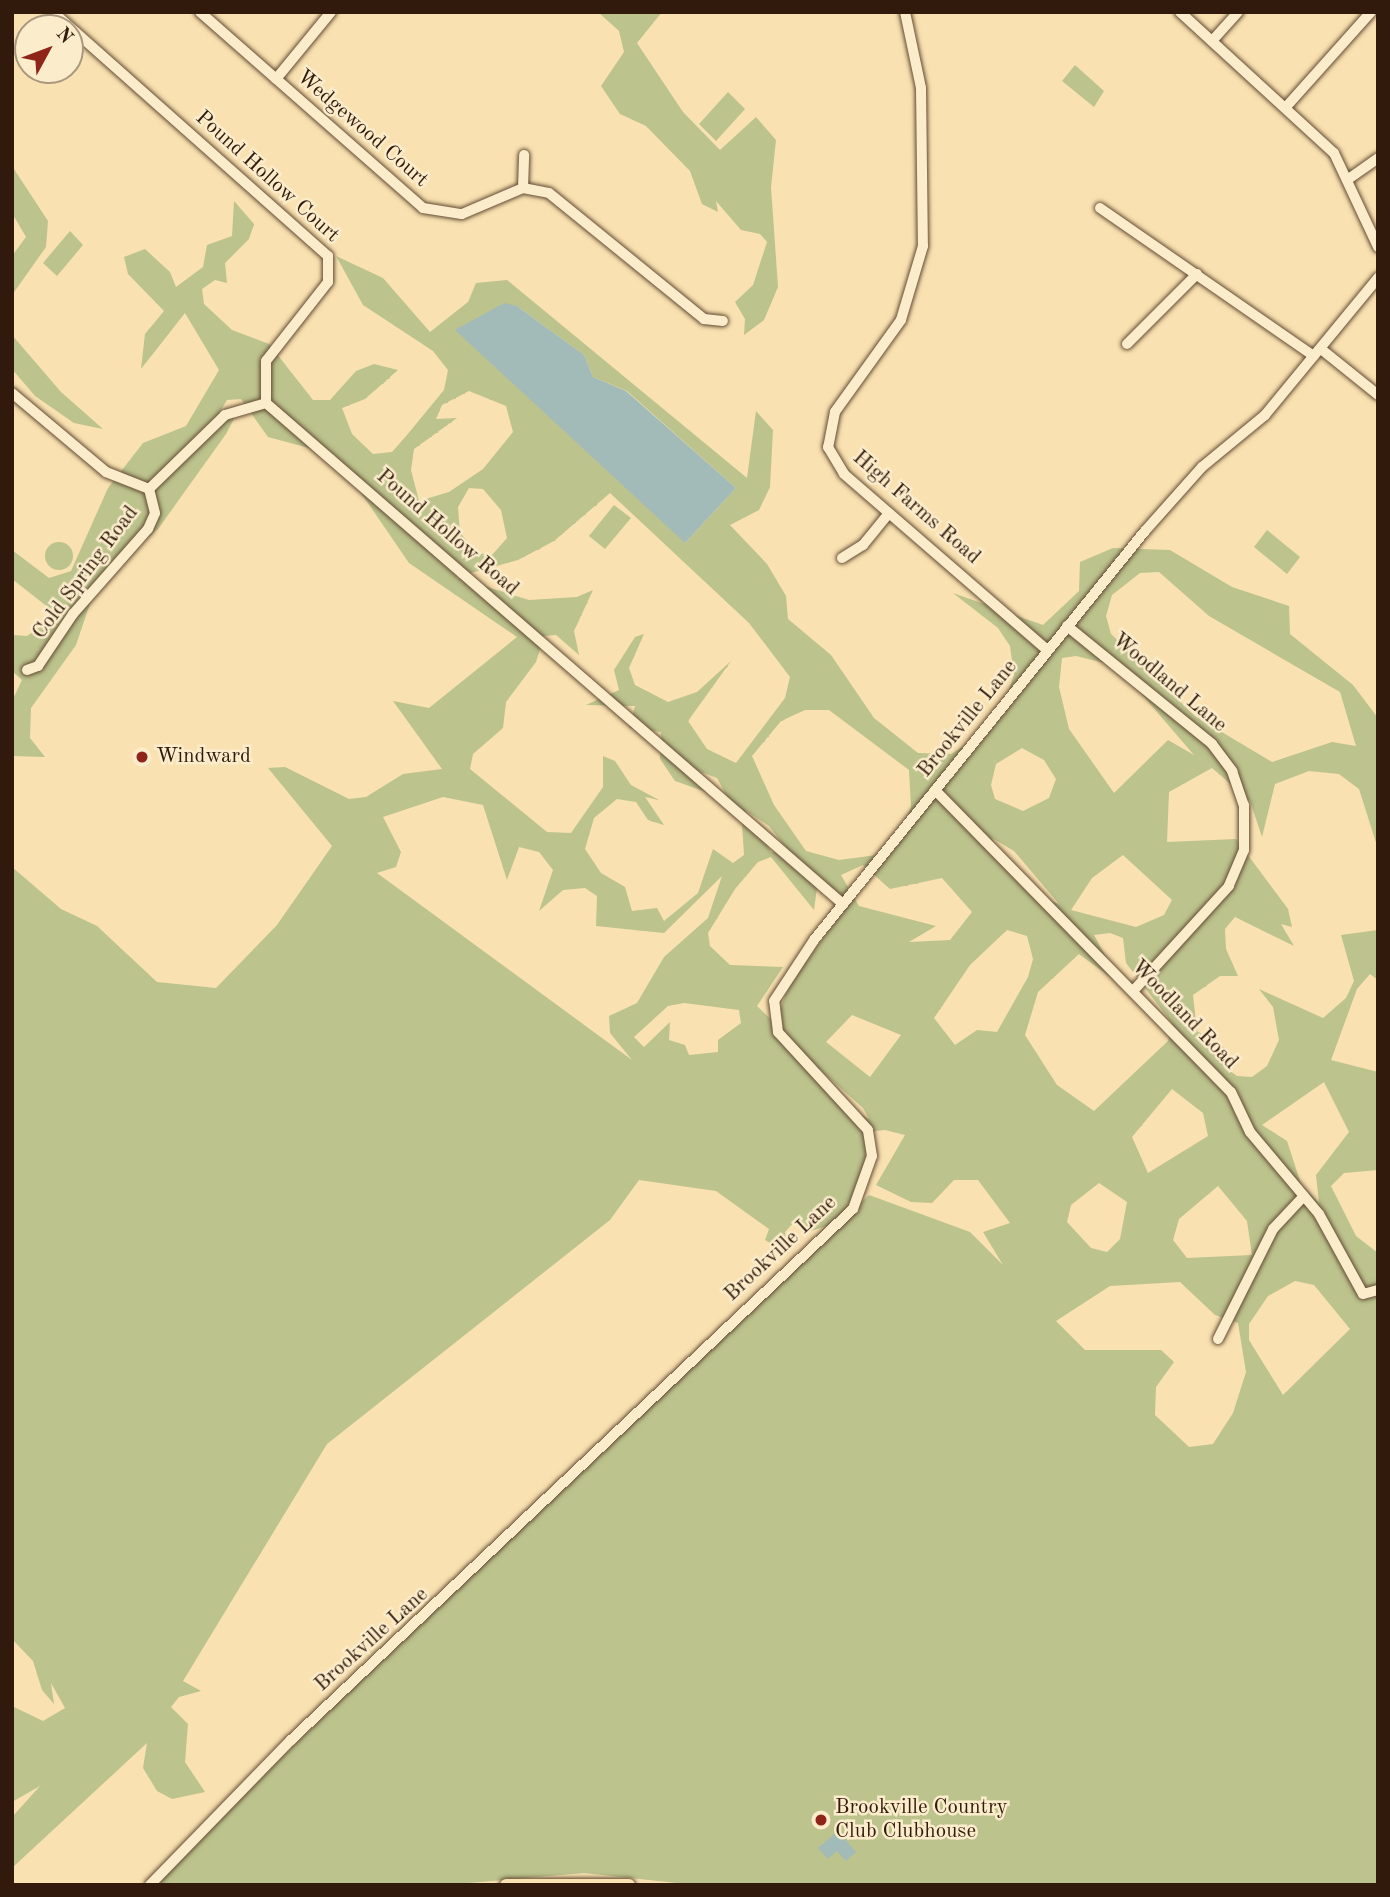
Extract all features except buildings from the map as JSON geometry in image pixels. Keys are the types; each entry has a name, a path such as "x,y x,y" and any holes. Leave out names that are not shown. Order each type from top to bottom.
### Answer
{"main road":[{"path":"506,1885 629,1885"}],"street":[{"name":"Pound Hollow Court","path":"53,12 328,256 328,282 266,361 266,403"},
{"name":"Wedgewood Court","path":"201,12 423,208 461,214 523,188"},
{"path":"276,79 331,12"},
{"name":"High Farms Road","path":"905,12 921,91 923,246 901,320 835,412 827,433 835,463 1047,650"},
{"path":"1180,12 1334,153 1378,247"},
{"path":"1212,41 1238,12"},
{"path":"1286,107 1371,12"},
{"path":"524,155 523,188 565,202 704,319 723,321"},
{"path":"1348,180 1378,158"},
{"path":"1100,208 1378,395"},
{"path":"1127,344 1197,274"},
{"name":"Brookville Lane","path":"150,1885 290,1740 853,1209 872,1156 868,1130 778,1032 771,1013 786,979 843,904 1067,626 1202,467 1265,415 1378,278"},
{"path":"12,393 106,472 149,489 225,415 266,403"},
{"name":"Pound Hollow Road","path":"266,403 843,904"},
{"name":"Cold Spring Road","path":"27,670 38,666 74,614 148,529 155,513 149,489"},
{"path":"842,558 863,545 890,513"},
{"name":"Woodland Lane","path":"1067,626 1213,744 1232,771 1244,805 1244,850 1229,886 1134,990"},
{"name":"Woodland Road","path":"935,790 1134,990 1231,1092 1250,1132 1304,1196 1365,1296 1378,1290"},
{"path":"1218,1339 1272,1229 1304,1196"}],"green space":[{"path":"598,12 662,12 637,43 683,112 720,150 756,117 776,140 771,187 778,287 764,320 744,335 745,319 735,302 753,285 767,242 760,234 741,230 716,201 718,212 702,204 690,171 646,126 620,114 601,86 624,52 619,31"},
{"path":"1075,65 1104,91 1094,107 1062,81"},
{"path":"728,92 745,109 716,141 699,124"},
{"path":"12,166 48,221 46,247 12,295 12,256 26,237 12,213"},
{"path":"234,201 254,224 249,239 225,263 227,283 215,280 202,289 204,304 232,330 269,344 313,400 330,400 356,371 374,364 398,370 365,399 342,408 352,434 373,454 392,452 444,390 448,370 433,351 363,305 336,256 383,278 430,332 468,302 476,283 507,280 747,478 756,411 773,430 770,487 759,510 730,525 767,564 786,596 788,619 831,655 874,718 918,753 951,754 996,725 1014,675 1010,646 998,628 953,593 1043,625 1079,591 1080,562 1113,548 1170,550 1232,587 1289,606 1290,634 1353,685 1378,718 1378,849 1359,789 1339,774 1309,771 1275,784 1262,837 1250,801 1212,768 1169,792 1167,842 1236,839 1288,909 1292,927 1281,924 1294,946 1235,917 1225,929 1226,949 1238,976 1220,976 1193,995 1197,1031 1225,1048 1227,1069 1237,1076 1252,1077 1267,1066 1279,1040 1273,1007 1259,989 1323,1018 1346,998 1354,981 1341,935 1378,930 1378,980 1370,974 1357,989 1331,1060 1378,1072 1378,1170 1344,1173 1331,1186 1356,1236 1378,1253 1378,1885 695,1885 584,1873 445,1885 159,1885 172,1862 869,1195 970,1232 1003,1265 983,1232 1010,1223 978,1180 954,1180 932,1203 911,1202 876,1185 905,1135 885,1130 867,1132 864,1182 836,1223 811,1231 794,1222 785,1232 788,1254 765,1240 769,1229 716,1191 639,1180 610,1220 327,1444 183,1681 201,1691 179,1697 171,1707 188,1724 185,1762 205,1792 172,1799 157,1791 143,1768 147,1743 12,1868 12,1817 40,1786 12,1802 12,1706 43,1721 65,1708 51,1683 54,1704 42,1690 33,1661 12,1639 12,867 61,909 97,926 157,982 216,988 277,925 332,846 268,768 285,767 349,799 366,797 403,774 442,769 393,701 429,708 517,637 409,563 335,455 268,437 241,399 227,400 216,418 236,415 226,434 158,529 98,580 76,645 31,708 30,738 45,757 12,756 12,701 22,680 12,671 12,635 27,636 58,615 12,579 12,550 49,578 71,571 108,488 143,443 186,426 219,370 185,313 141,369 145,334 164,311 128,274 124,257 145,249 170,272 176,287 203,267 207,245 232,236","holes":["517,306 584,355 593,377 627,391 736,488 685,543","469,391 506,406 513,432 483,469 449,492 419,501 411,470 414,449 457,418 436,419 442,405","469,488 483,489 501,510 507,538 492,555 479,553 460,533 458,507","610,493 749,623 790,677 785,698 736,763 707,749 688,721 731,661 697,692 668,702 635,685 629,668 644,634 635,637 614,670 619,690 586,705 635,706 629,728 661,732 660,759 675,781 706,792 696,770 717,778 742,824 744,855 733,863 713,849 698,893 664,921 657,908 632,911 625,887 601,873 585,849 594,818 617,799 636,802 648,820 664,825 645,797 659,800 631,785 615,761 603,756 603,787 571,833 547,832 470,769 473,754 503,728 506,702 536,662 544,636 556,635 579,655 574,631 593,590 577,597 529,600 456,577 518,560 554,541","1159,572 1209,616 1340,692 1356,746 1332,742 1272,762 1195,716 1111,634 1106,616 1112,595 1140,573","1076,656 1104,663 1132,683 1194,755 1168,740 1114,793 1069,729 1059,687 1062,658","805,710 829,710 909,770 911,807 892,853 839,860 806,851 774,805 752,756 781,721","1022,748 1044,760 1056,779 1049,798 1023,811 995,799 991,785 996,764","443,797 483,805 507,880 519,847 539,852 553,870 539,911 563,890 585,888 597,896 596,926 664,933 722,876 708,918 664,957 637,1003 609,1016 610,1033 632,1060 377,873 396,867 401,852 383,817","745,810 769,826 791,854 771,852","992,838 1014,851 1059,904 1028,891 1000,859","1123,855 1172,900 1164,915 1136,927 1071,910 1092,878","771,857 814,910 817,888 834,889 847,906 790,983 777,1018 781,1029 757,1006 783,967 730,965 710,946 708,933 735,889 758,862","863,865 890,889 942,878 972,912 950,940 909,942 936,926 859,906 841,875","1007,930 1027,936 1033,959 1028,977 997,1032 977,1030 955,1045 934,1018 970,965","1110,933 1123,938 1126,963 1172,1023 1168,1041 1094,1111 1057,1085 1025,1035 1038,992 1079,954 1122,986 1094,935","684,1003 739,1010 741,1023 718,1040 718,1052 689,1055 685,1045 669,1040 670,1022 644,1047 634,1037 668,1006","852,1015 901,1035 870,1077 826,1042","818,1068 863,1108 869,1119 843,1104","1324,1082 1349,1132 1316,1175 1319,1203 1301,1184 1287,1141 1262,1125","1172,1089 1203,1113 1208,1136 1148,1173 1132,1137","1099,1183 1127,1202 1120,1239 1107,1252 1091,1248 1067,1222 1071,1205","1218,1186 1247,1221 1252,1255 1187,1258 1173,1240 1179,1219","1295,1281 1314,1285 1350,1329 1283,1395 1249,1340 1249,1324 1268,1296","1180,1282 1215,1315 1238,1323 1246,1372 1233,1413 1213,1444 1189,1447 1155,1415 1156,1387 1174,1362 1161,1350 1085,1350 1056,1321 1110,1286"]},
{"path":"70,231 83,245 57,276 43,263"},
{"path":"12,335 61,392 103,429 74,423 35,396 12,369"},
{"path":"614,505 631,518 605,549 589,536"},
{"path":"1267,530 1300,557 1287,574 1254,547"},
{"path":"59,542 69,546 73,556 69,566 59,570 49,566 45,556 49,546"}],"water":[{"path":"504,303 517,306 584,355 593,377 626,391 736,488 685,543 455,330"},
{"path":"838,1831 856,1852 846,1861 837,1851 828,1859 818,1848"}],"place":[{"name":"Windward","path":"142,757"},
{"name":"Brookville Country Club Clubhouse","path":"821,1820"}]}
